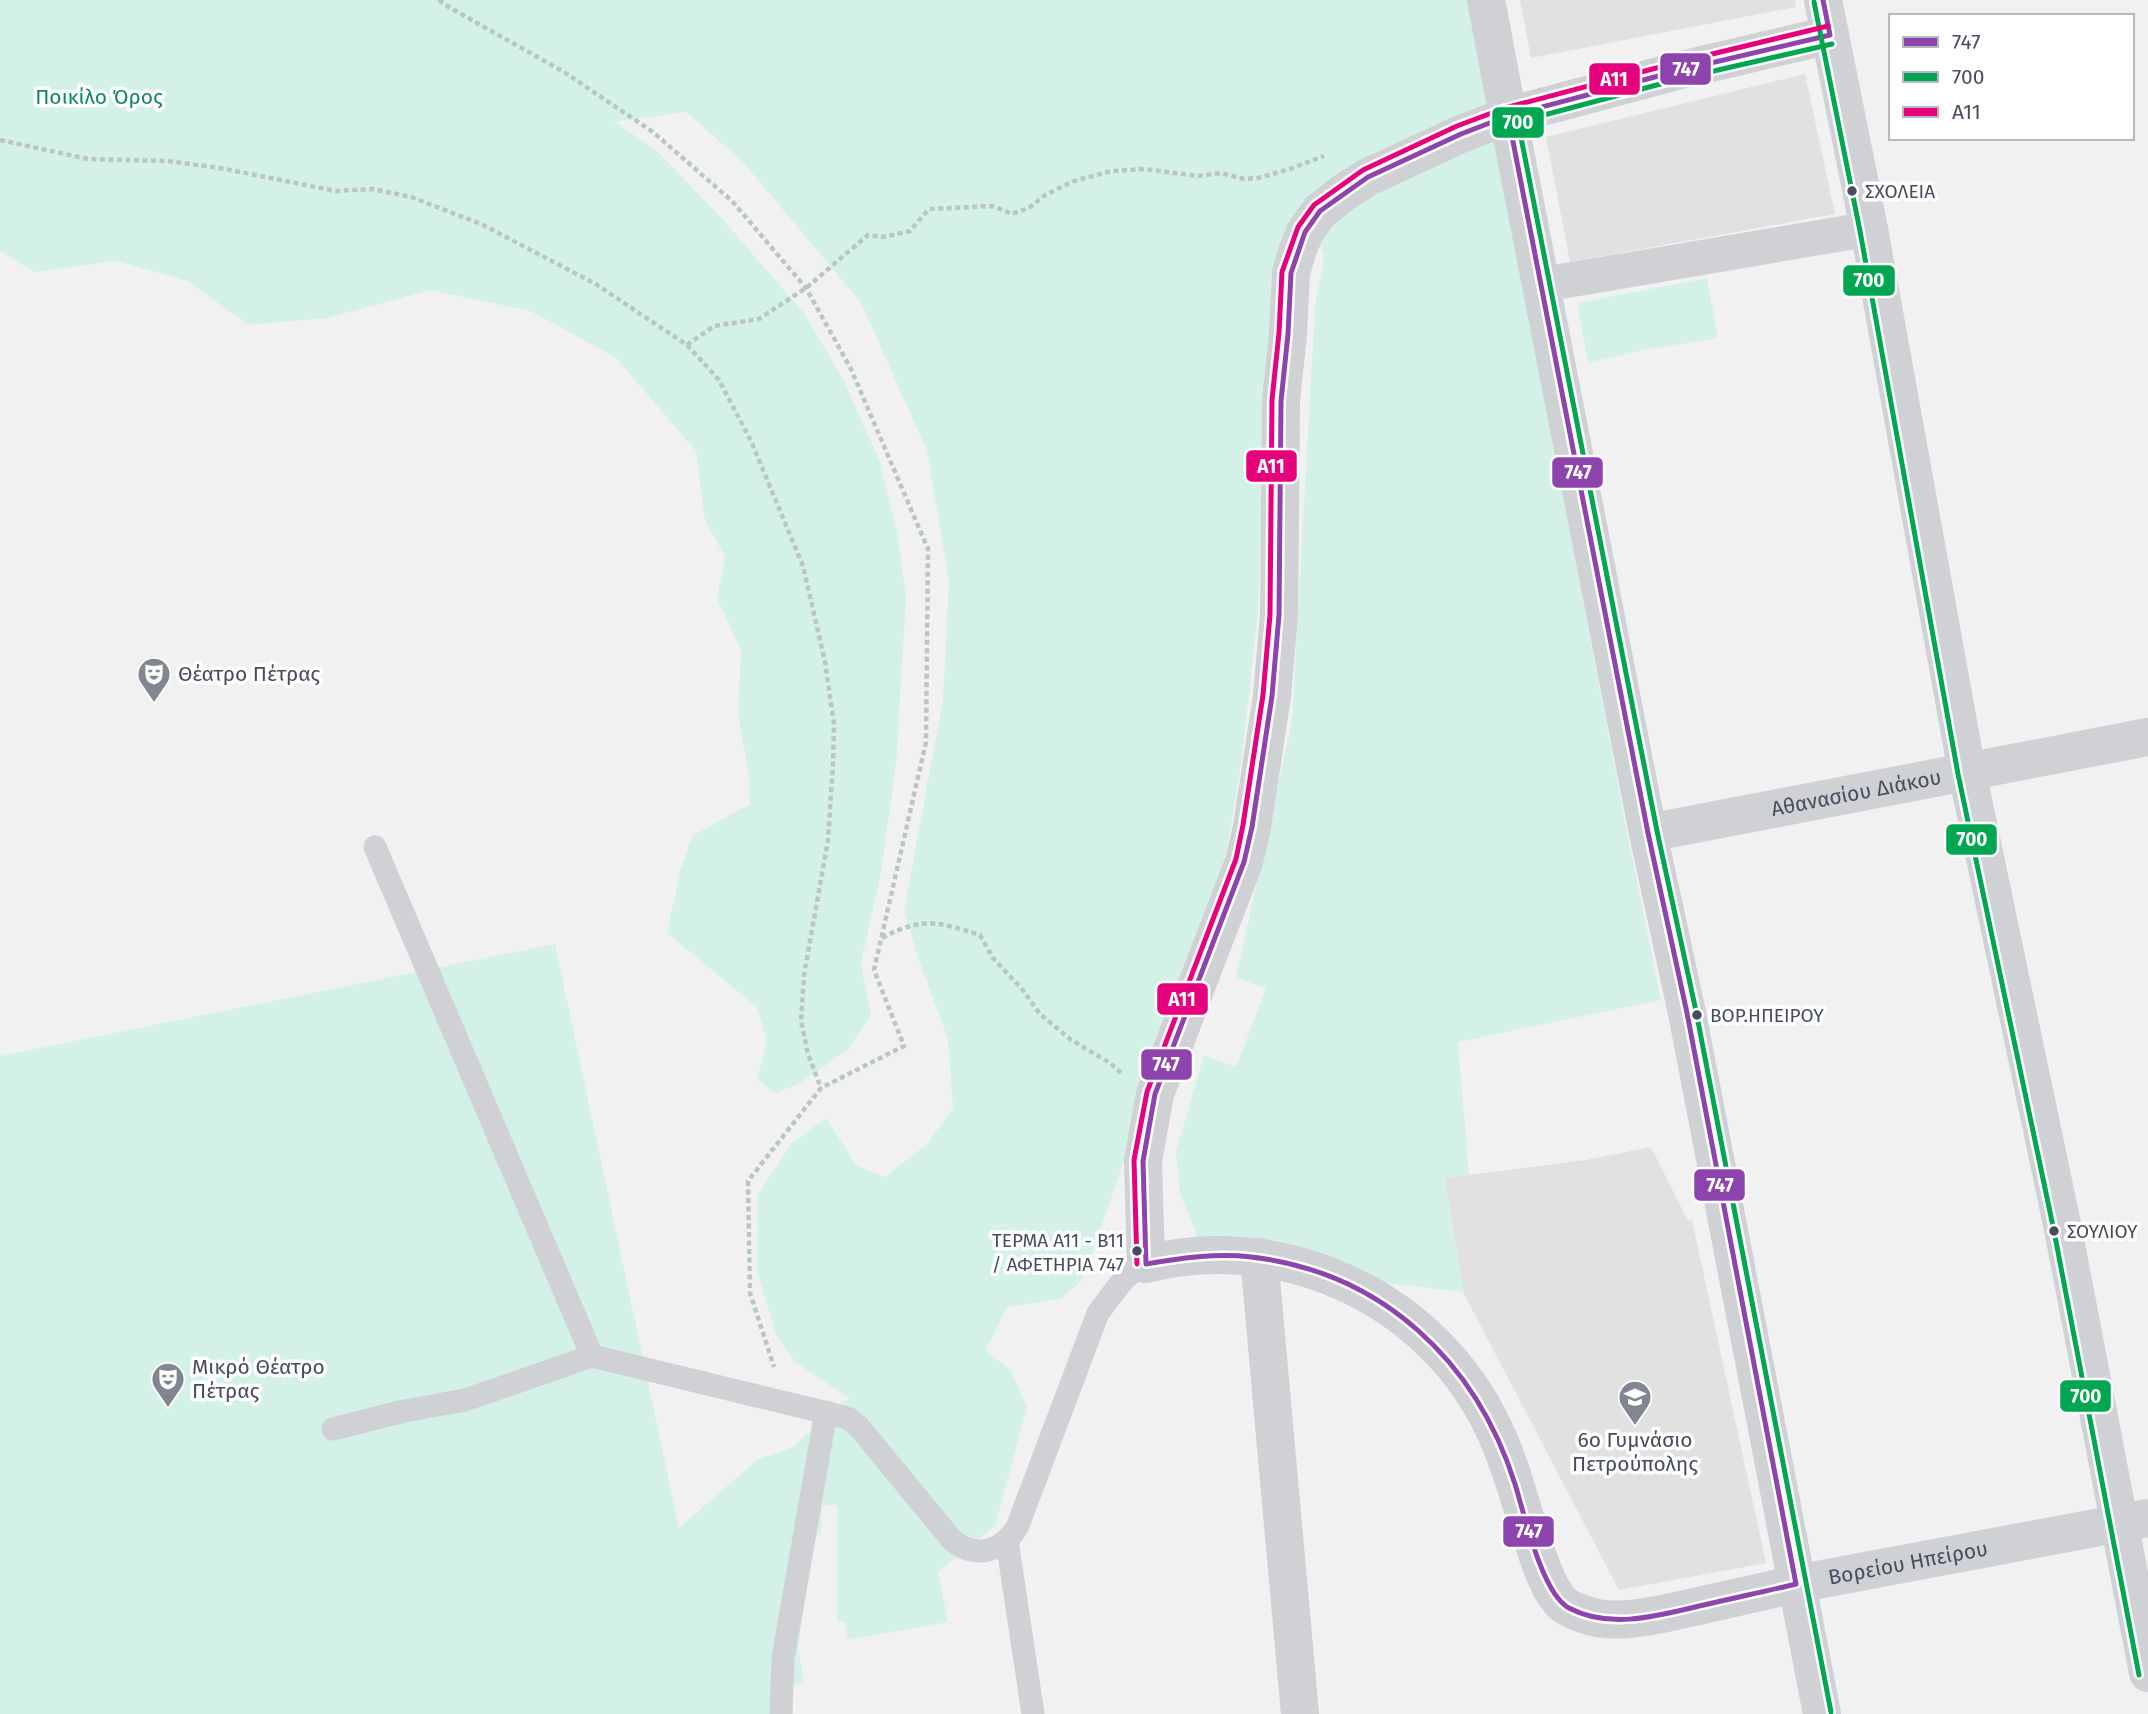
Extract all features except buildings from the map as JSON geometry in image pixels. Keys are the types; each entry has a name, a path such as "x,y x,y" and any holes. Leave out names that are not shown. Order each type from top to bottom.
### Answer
{"street":[{"path":"1486,0 1648,833 1687,1013 1822,1714"},
{"path":"1146,1264 1143,1161 1155,1094 1244,862 1252,827 1272,696 1279,615 1281,401 1291,273 1305,232 1320,211 1368,177 1461,134 1508,116 1681,70 1826,17 1868,229 1967,772 2063,1229 2133,1520 2148,1673"},
{"path":"1540,285 1868,229"},
{"name":"Αθανασίου Διάκου","path":"1648,833 2148,737"},
{"name":"Βορείου Ηπείρου","path":"1146,1264 1195,1256 1259,1257 1297,1265 1349,1283 1393,1309 1443,1353 1468,1383 1494,1429 1545,1577 1564,1605 1584,1615 1613,1620 1646,1617 1796,1584 2133,1520"},
{"path":"1259,1257 1300,1714"}],"lane":[{"path":"375,847 593,1356"},
{"path":"333,1429 404,1411 465,1400 593,1356 848,1418 856,1423 957,1545 980,1551 1003,1544 1018,1525 1098,1313 1123,1280 1146,1264"},
{"path":"781,1714 783,1658 826,1412"},
{"path":"1003,1544 1032,1714"}],"path":[{"path":"439,0 564,72 653,132 733,201 806,288 851,369 928,549 926,741 874,970 904,1046 821,1088 748,1181 750,1293 786,1402"},
{"path":"0,140 88,159 167,161 220,168 336,191 373,190 411,197 481,224 594,283 687,345 719,380 751,441 803,565 825,662 834,724 828,840 804,975 801,1021 807,1054 821,1088"},
{"path":"687,345 713,326 760,319 806,288 868,235 884,237 910,231 929,209 993,206 1012,214 1029,208 1045,195 1074,181 1112,171 1145,169 1198,176 1221,173 1244,179 1258,178 1331,154"},
{"path":"882,938 898,929 919,923 947,925 980,935 993,958 1022,989 1040,1014 1070,1039 1111,1063 1135,1086 1155,1094"}],"shaded area":[{"path":"1520,0 1795,0 1796,7 1531,58"},
{"path":"1805,74 1835,214 1570,262 1546,137"},
{"name":"6ο Γυμνάσιο Πετρούπολης","path":"1651,1147 1688,1221 1692,1220 1766,1563 1619,1590 1463,1292 1445,1178 1586,1160"}],"green space":[{"name":"Ποικίλο Όρος","path":"0,0 1468,0 1661,1000 1458,1042 1469,1175 1445,1178 1463,1292 1377,1282 1199,1241 1180,1193 1176,1152 1204,1055 1236,1067 1266,988 1236,978 1292,721 1315,308 1324,257 1308,211 1272,273 1258,613 1241,764 1222,879 1083,1279 1061,1299 1007,1307 986,1350 1011,1371 1027,1407 995,1526 938,1572 948,1622 848,1640 845,1621 837,1621 837,1505 822,1506 821,1535 816,1535 798,1649 804,1683 788,1686 793,1714 0,1714 0,1056 555,944 679,1528 758,1459 791,1448 849,1398 795,1362 776,1335 757,1270 758,1194 792,1143 826,1118 856,1165 885,1177 927,1144 953,1108 948,1039 904,911 943,699 949,581 927,451 861,303 743,162 686,112 615,122 656,150 717,213 805,314 845,383 879,460 898,537 906,598 896,765 880,878 861,963 871,1015 849,1049 797,1085 775,1093 757,1079 767,1041 757,1007 667,933 680,872 692,836 750,804 749,775 738,715 741,650 717,598 725,557 705,520 696,451 615,357 530,311 431,290 327,318 248,325 188,281 116,261 34,272 0,251"},
{"path":"1707,278 1718,338 1643,350 1588,363 1577,303"}],"transit line":[{"name":"747","path":"1508,116 1681,70 1830,35 1823,0"},
{"name":"700","path":"1814,2 1860,231 1958,774 2054,1231 2139,1675"},
{"name":"Α11","path":"1137,1264 1134,1160 1147,1092 1236,859 1243,825 1263,695 1270,615 1272,400 1282,272 1298,227 1314,205 1363,170 1457,126 1505,108 1828,26"},
{"name":"700","path":"1831,1712 1696,1011 1657,831 1518,122 1683,78 1832,44"},
{"name":"747","path":"1508,116 1648,833 1687,1013 1796,1584 1638,1618 1586,1615 1569,1608 1559,1600 1550,1587 1535,1552 1515,1484 1498,1440 1476,1399 1449,1362 1418,1330 1382,1303 1342,1282 1298,1266 1251,1257 1212,1256 1146,1264 1143,1161 1155,1094 1244,862 1272,696 1279,615 1281,401 1291,273 1305,232 1320,211 1368,177 1461,134 1508,116"}],"place":[{"name":"ΣΧΟΛΕΙΑ","path":"1852,191"},
{"name":"Θέατρο Πέτρας","path":"154,704"},
{"name":"ΒΟΡ.ΗΠΕΙΡΟΥ","path":"1697,1015"},
{"name":"ΣΟΥΛΙΟΥ","path":"2054,1231"},
{"name":"ΤΕΡΜΑ Α11 - Β11 / ΑΦΕΤΗΡΙΑ 747","path":"1137,1251"},
{"name":"Μικρό Θέατρο Πέτρας","path":"168,1409"},
{"name":"6ο Γυμνάσιο Πετρούπολης","path":"1635,1427"}]}
